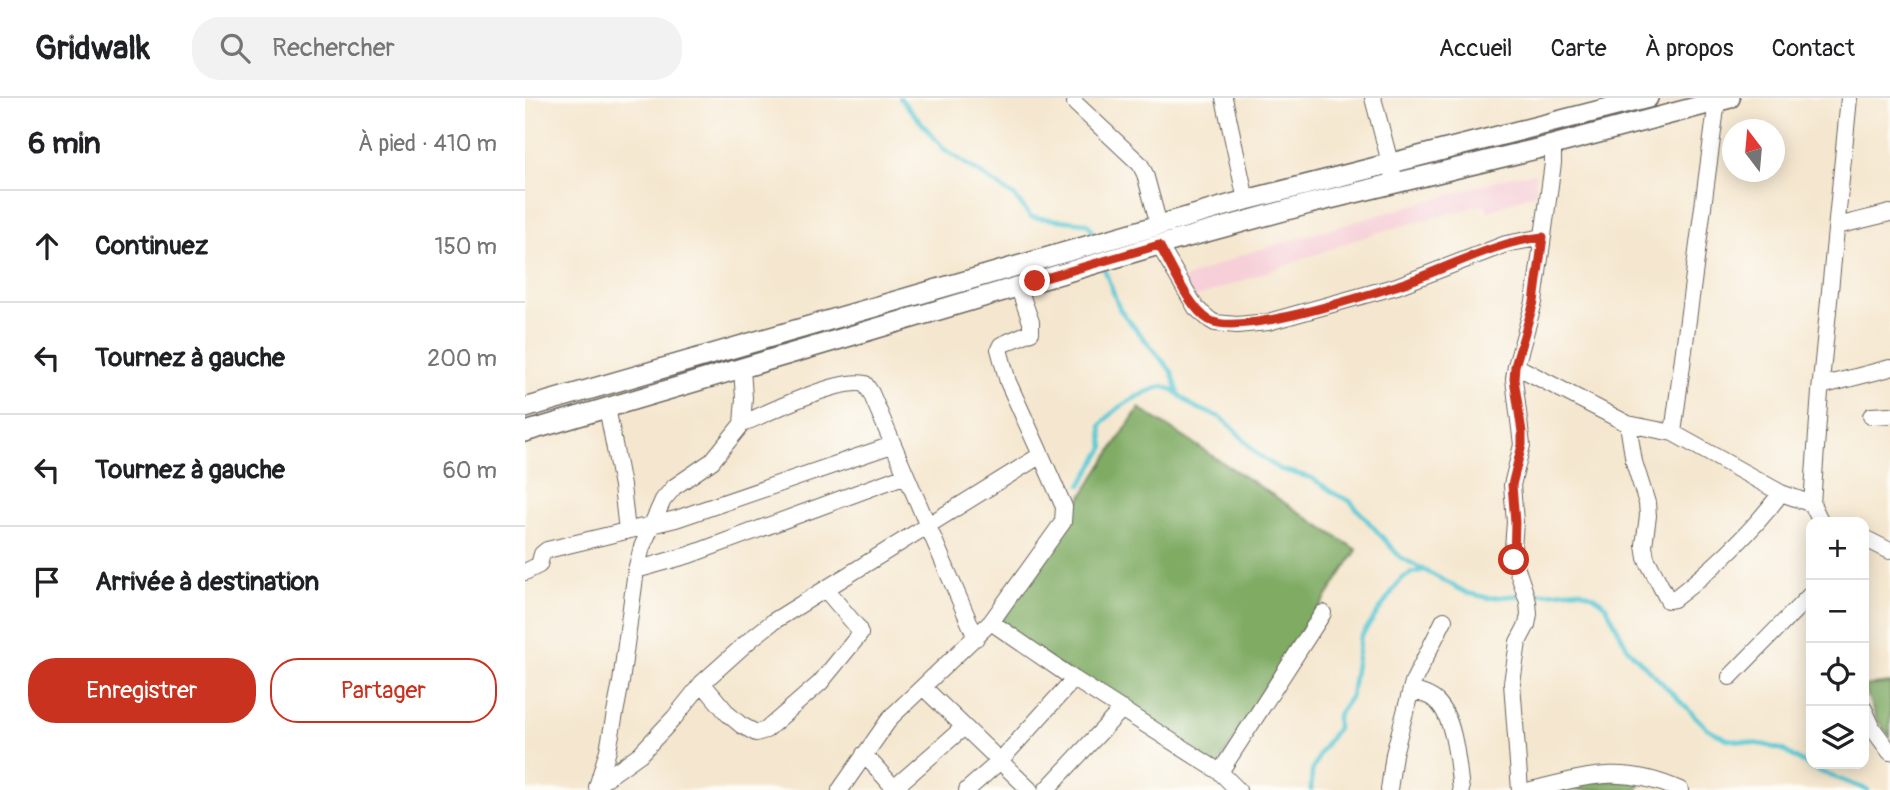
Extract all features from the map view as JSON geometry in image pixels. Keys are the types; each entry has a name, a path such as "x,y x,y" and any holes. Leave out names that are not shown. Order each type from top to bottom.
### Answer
{"street":[{"path":"1224,98 1246,200"},
{"path":"1373,98 1395,183"},
{"path":"1159,235 1246,200 1648,98"},
{"path":"1821,517 1821,386 1849,98"},
{"path":"525,408 1159,235 1395,183 1724,100 1673,433"},
{"path":"1075,103 1140,164 1145,174 1159,235 1191,298 1204,316 1215,323 1237,325 1268,322 1397,286 1506,244 1543,237"},
{"path":"1520,790 1512,683 1518,642 1527,625 1529,614 1513,548 1515,522 1512,485 1522,445 1514,388 1515,366 1534,302 1553,145"},
{"path":"1837,226 1890,213"},
{"path":"525,432 1019,286 1089,255"},
{"path":"840,790 891,717 991,622 1065,517 1064,507 1008,382 999,349 1001,345 1031,332 1031,322 1019,286"},
{"path":"1515,366 1628,424 1673,433 1821,517"},
{"path":"742,368 742,424"},
{"path":"1821,386 1890,368"},
{"path":"597,787 608,750 621,682 636,570 663,500 674,487 712,461 742,424 786,404 850,383 859,383 869,388 976,638"},
{"path":"607,407 622,486 627,531"},
{"path":"1871,416 1890,415"},
{"path":"1628,424 1634,462 1647,503 1644,545 1646,558 1668,600 1674,599 1726,554 1765,515 1781,492"},
{"path":"525,572 539,565 542,554 547,550 705,510 892,445"},
{"path":"597,787 640,754 702,683 774,621 1041,455"},
{"path":"636,570 689,555 906,475"},
{"path":"1869,540 1890,551"},
{"path":"702,683 741,725 761,734 820,683 860,634 826,590"},
{"path":"1730,677 1806,599"},
{"path":"1220,772 1323,613"},
{"path":"1389,790 1394,754 1411,690 1419,667 1444,620"},
{"path":"991,622 1074,679 1220,772 1238,790"},
{"path":"967,790 999,762 1074,679"},
{"path":"924,688 1030,790"},
{"path":"1411,690 1431,698 1442,707 1453,737 1461,790"},
{"path":"1046,790 1122,709"},
{"path":"1869,720 1890,752"},
{"path":"864,754 895,789 964,727"},
{"path":"1531,790 1601,774 1680,790"}],"shaded area":[{"path":"1535,173 1536,192 1488,212 1485,204 1375,233 1189,300 1182,280 1244,254 1517,175"}],"green space":[{"path":"1139,408 1357,550 1216,767 998,626"},
{"path":"1890,683 1890,737 1876,718 1869,699 1869,685"},
{"path":"1578,780 1642,781 1637,790 1537,790"}],"waterway":[{"path":"900,98 944,149 1015,197 1031,217 1086,223 1094,238"},
{"path":"1103,266 1120,310 1172,372 1179,395"},
{"path":"1081,485 1104,448 1101,426 1106,419 1129,402 1163,386 1173,390 1194,407 1220,417 1257,454 1279,469 1312,478 1350,501 1400,557 1467,593 1489,598 1579,590 1594,596 1606,606 1628,649 1707,728 1727,739 1783,750 1813,769 1868,790"},
{"path":"1311,790 1312,772 1320,753 1337,728 1337,716 1351,696 1360,638 1401,579 1424,570"}],"route":[{"path":"1035,281 1159,245 1204,316 1215,323 1237,325 1268,322 1397,286 1506,244 1543,237 1534,302 1515,366 1514,388 1522,445 1512,485 1514,560"}]}
